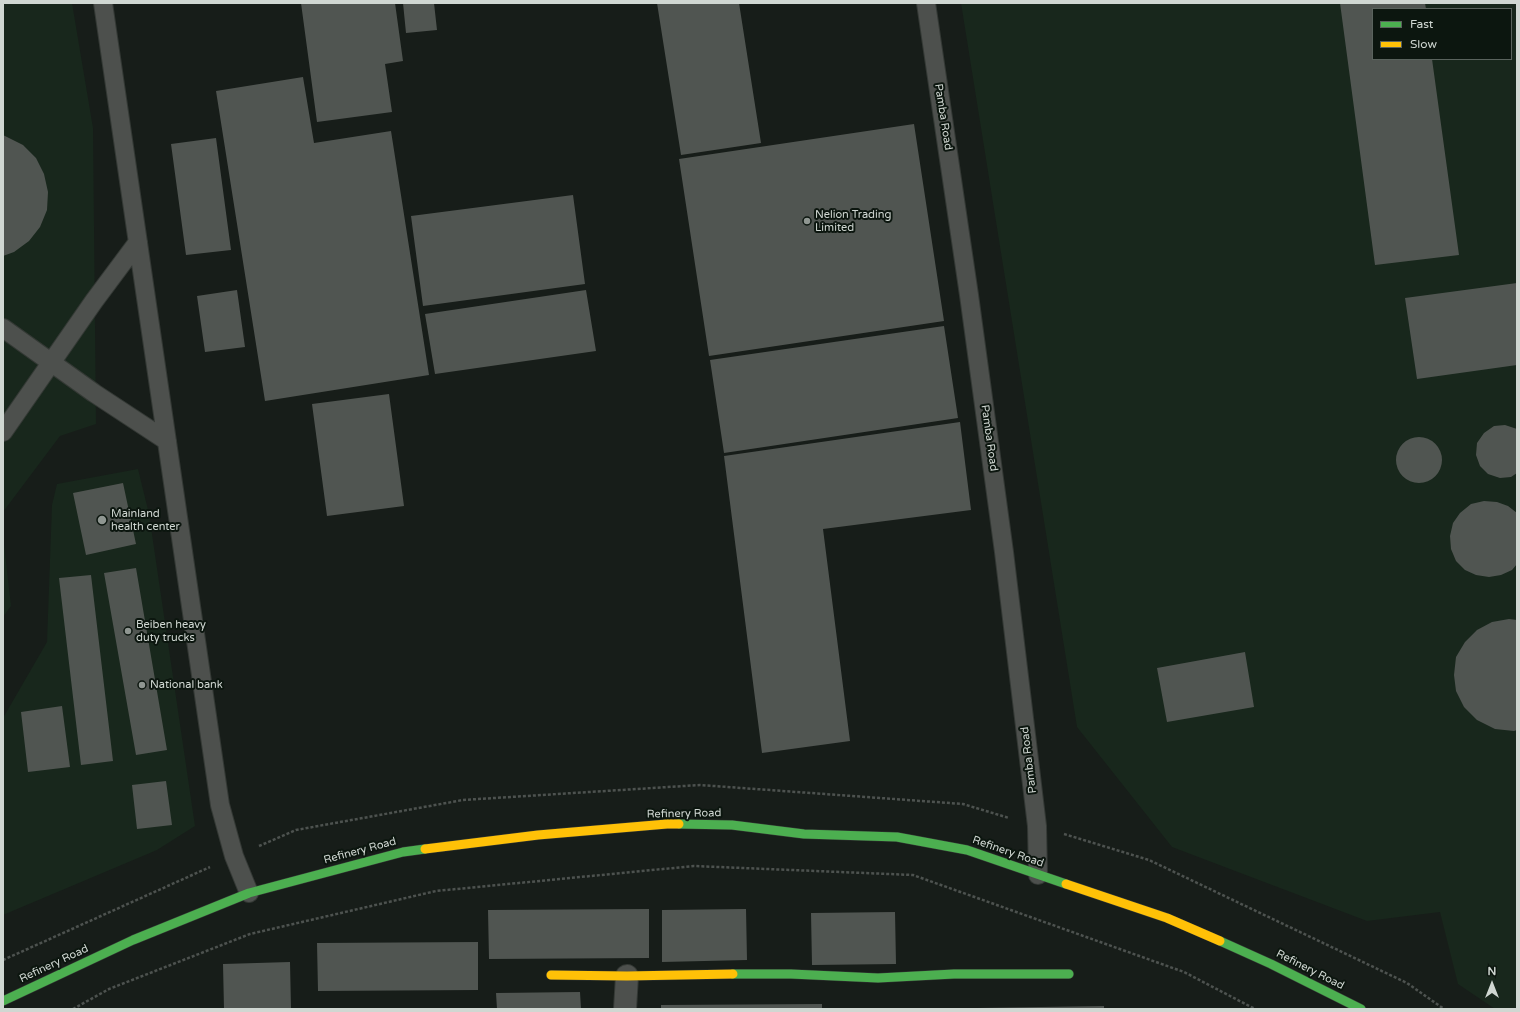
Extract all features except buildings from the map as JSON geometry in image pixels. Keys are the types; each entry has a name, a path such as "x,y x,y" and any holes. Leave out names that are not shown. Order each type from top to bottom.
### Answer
{"main road":[{"name":"Refinery Road","path":"3,1001 133,940 249,893 403,852 538,835 667,824 732,825 804,834 897,837 967,850 1167,918 1271,964 1361,1009"},
{"path":"551,975 627,976 791,974 878,978 954,974 1069,974"}],"street":[{"path":"625,1009 627,976"}],"lane":[{"path":"103,3 220,805 234,856 249,893"},
{"name":"Pamba Road","path":"926,3 970,295 1003,544 1037,826 1038,875"},
{"path":"3,432 138,242"},
{"path":"3,328 94,393 167,441"}],"path":[{"path":"73,1009 109,989 250,934 266,930 436,891 694,866 913,875 1184,972 1255,1009"}],"shaded area":[{"path":"3,3 72,3 93,128 96,424 60,436 3,512"},
{"path":"961,3 1517,3 1517,1009 1495,1009 1458,984 1440,912 1367,921 1172,847 1077,727"},
{"path":"138,469 149,514 195,826 157,850 3,915 3,718 47,642 52,505 57,484"},
{"path":"3,535 11,606 3,617"}],"traffic: fast":[{"path":"679,824 732,825 804,834 897,837 967,850 1066,884"},
{"path":"3,1001 133,940 249,893 403,852 425,849"},
{"path":"1220,941 1271,964 1361,1009"},
{"path":"733,974 791,974 878,978 954,974 1069,974"}],"traffic: slow":[{"path":"425,849 538,835 679,824"},
{"path":"1066,884 1167,918 1220,941"},
{"path":"551,975 627,976 733,974"}],"place":[{"name":"Nelion Trading Limited","path":"807,221"},
{"name":"Mainland health center","path":"102,520"},
{"name":"Beiben heavy duty trucks","path":"128,631"},
{"name":"National bank","path":"142,685"}]}
